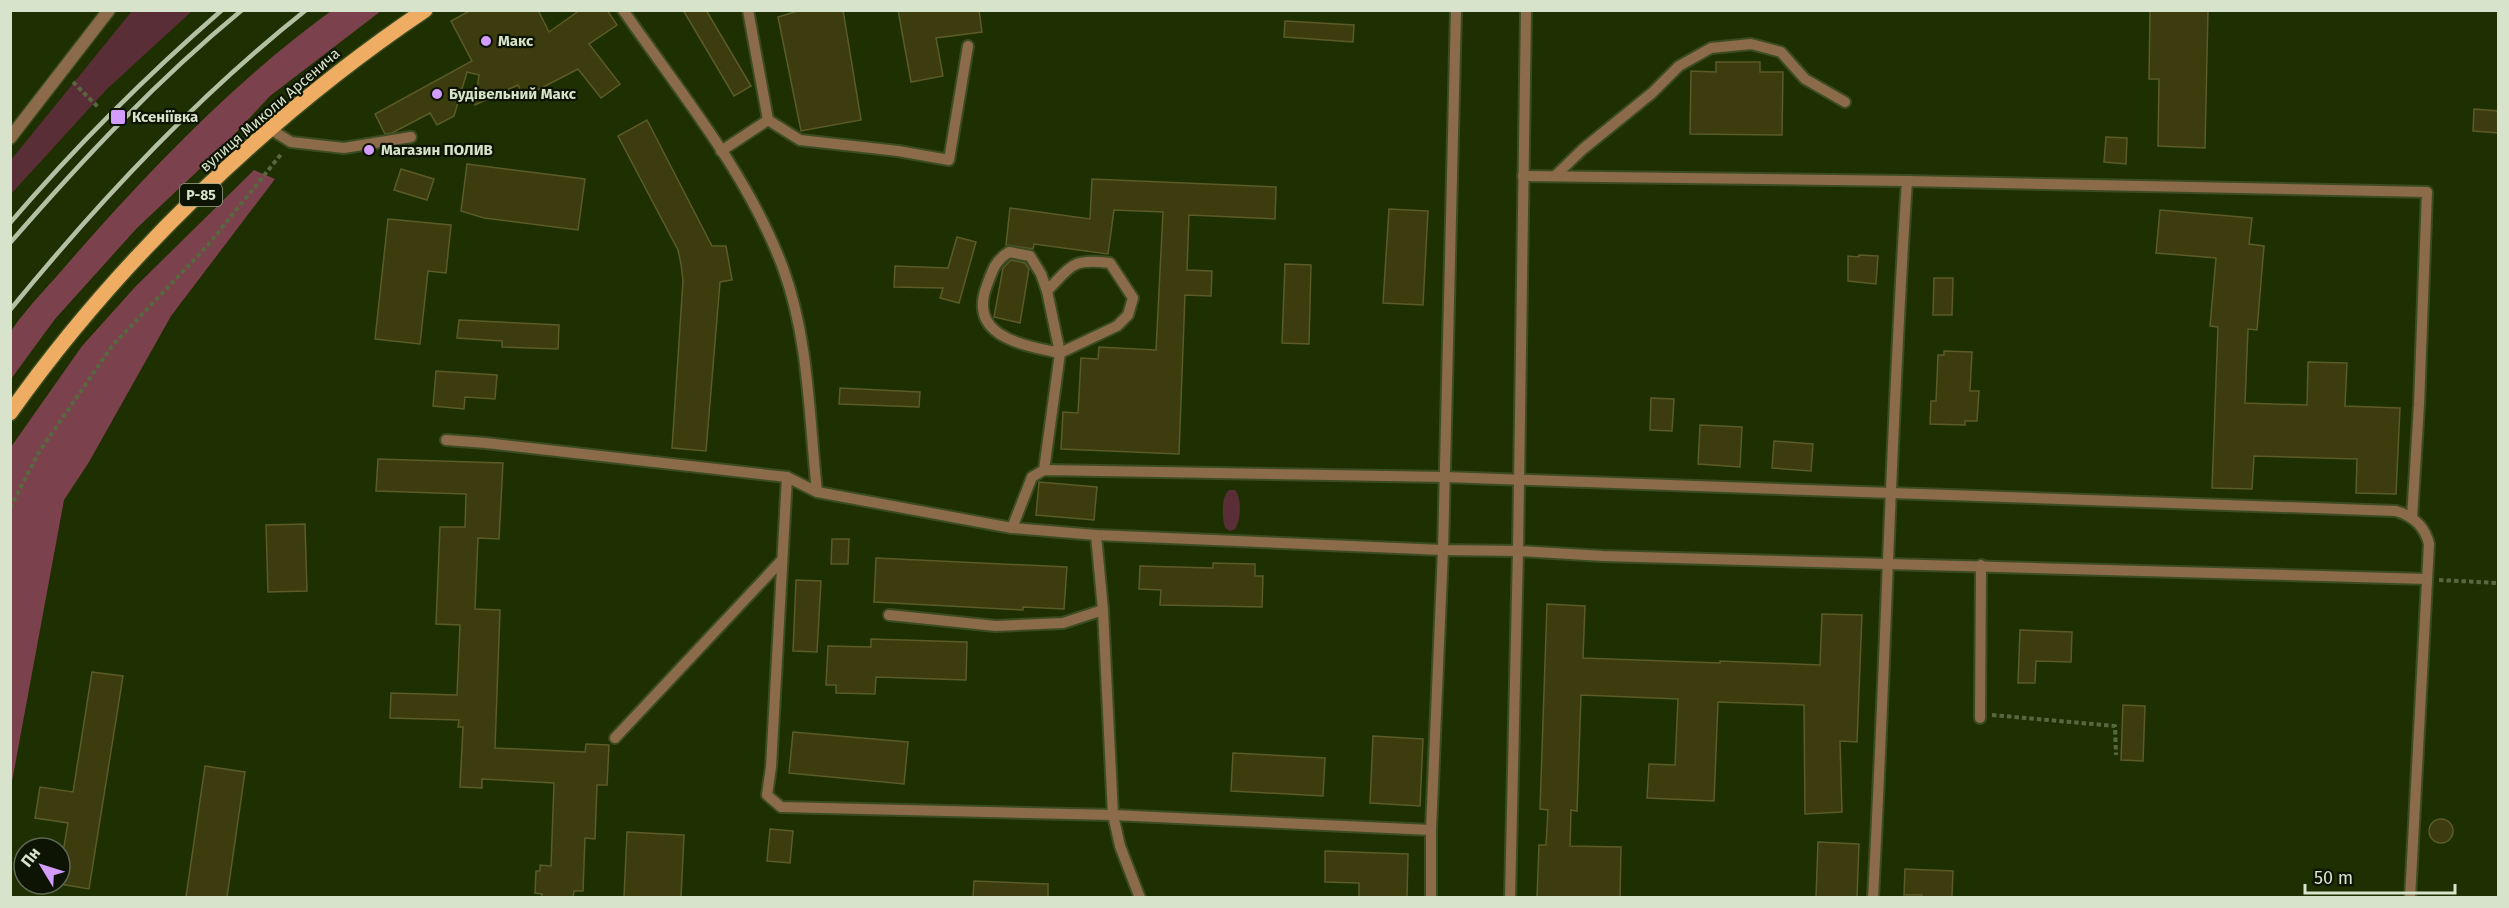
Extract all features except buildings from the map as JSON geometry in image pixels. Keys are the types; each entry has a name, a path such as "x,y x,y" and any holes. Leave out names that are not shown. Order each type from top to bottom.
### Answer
{"main road":[{"name":"вулиця Миколи Арсенича","path":"10,413 38,373 117,279 216,180 270,129 370,47 424,10"}],"street":[{"path":"10,138 109,10"}],"lane":[{"path":"623,10 721,151 760,214 783,269 803,345 817,492"},
{"path":"748,10 768,120 800,140 898,151 949,160 968,46"},
{"path":"1431,897 1431,830 1443,550 1456,10"},
{"path":"1510,897 1526,10"},
{"path":"1555,176 1583,149 1652,93 1679,66 1711,48 1751,44 1781,52 1805,79 1845,102"},
{"path":"721,151 768,120"},
{"path":"270,129 291,142 344,148 411,137"},
{"path":"1523,176 1907,180 2427,192 2412,518"},
{"path":"1873,897 1889,493 1907,180"},
{"path":"1044,470 1060,353 1047,291 1041,274 1030,256 1009,252 998,259 982,297 983,313 994,333 1012,340 1060,353 1117,326 1128,315 1133,298 1110,263 1089,261 1073,264 1047,291"},
{"path":"446,440 787,477 817,492 1012,528 1096,535 1443,550 1518,550 1603,556 2427,579"},
{"path":"1012,528 1032,477 1044,470 1445,477 2396,511 2412,518 2426,532 2429,544 2410,897"},
{"path":"787,477 771,766 767,795 781,807 1113,815 1431,830"},
{"path":"1096,535 1113,815 1120,846 1140,897"},
{"path":"615,738 782,560"},
{"path":"1980,716 1981,565"},
{"path":"889,615 996,626 1063,623 1102,610"}],"path":[{"path":"81,90 98,107"},
{"path":"10,508 39,452 112,346 208,245 291,142"},
{"path":"2427,579 2499,583"},
{"path":"1980,716 2115,726 2116,755"}],"shaded area":[{"path":"132,11 192,11 107,89 11,194 11,160"},
{"path":"331,11 381,11 270,96 220,150 137,228 55,319 11,379 10,334 38,297 152,170 186,136 256,71"},
{"path":"254,170 275,179 171,316 89,462 64,500 11,787 11,447 82,346 136,286"},
{"path":"1229,490 1235,490 1239,498 1240,510 1239,521 1235,529 1230,531 1225,528 1223,513 1223,502"}],"railway":[{"path":"10,223 112,113 222,10"},
{"path":"10,243 121,122 180,64 242,10"},
{"path":"10,310 78,230 150,152 225,79 306,10"}],"place":[{"name":"Макс","path":"486,41"},
{"name":"Будівельний Макс","path":"437,94"},
{"name":"Ксеніївка","path":"118,117"},
{"name":"Магазин ПОЛИВ","path":"369,150"}]}
